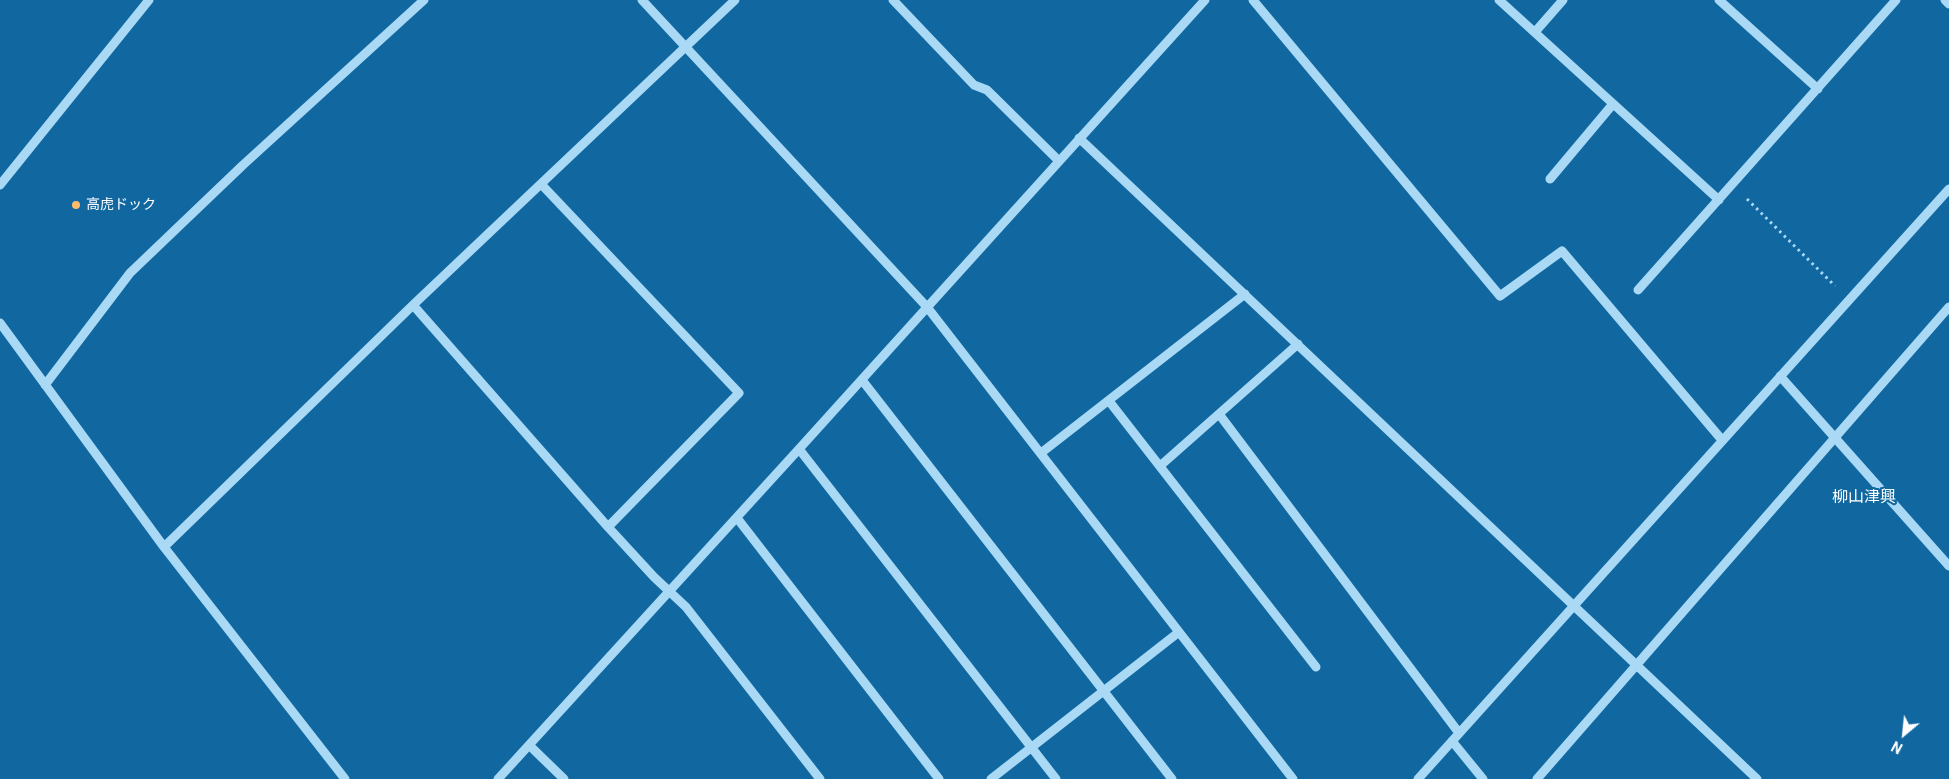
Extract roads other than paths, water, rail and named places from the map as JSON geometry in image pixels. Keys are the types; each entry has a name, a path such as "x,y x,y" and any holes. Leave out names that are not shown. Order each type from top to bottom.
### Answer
{"street":[{"path":"0,185 149,0"},
{"path":"45,385 130,273 243,165 424,0"},
{"path":"642,0 927,306 1293,779"},
{"path":"164,547 413,306 735,0"},
{"path":"893,0 974,86 987,90 1059,161"},
{"path":"498,779 737,518 1205,0"},
{"path":"1253,0 1500,296 1562,251 1722,440"},
{"path":"1500,0 1719,200"},
{"path":"1534,32 1563,0"},
{"path":"1719,0 1818,89"},
{"path":"1638,290 1896,0"},
{"path":"1944,0 1949,4"},
{"path":"1550,179 1613,104"},
{"path":"1079,138 1757,779"},
{"path":"541,184 739,393 608,527"},
{"path":"1418,779 1949,189"},
{"path":"1041,453 1245,294"},
{"path":"413,306 608,527 669,592 686,607 820,779"},
{"path":"1538,779 1949,307"},
{"path":"0,323 164,547 345,779"},
{"path":"1160,466 1298,344"},
{"path":"1780,376 1949,566"},
{"path":"862,380 1172,779"},
{"path":"1109,400 1316,667"},
{"path":"1219,414 1459,733"},
{"path":"799,449 1056,779"},
{"path":"737,518 939,779"},
{"path":"991,779 1179,632"},
{"path":"1452,740 1483,779"},
{"path":"529,744 564,779"}],"place":[{"name":"高虎ドック","path":"76,205"}],"district":[{"name":"柳山津興","path":"1864,498"}]}
